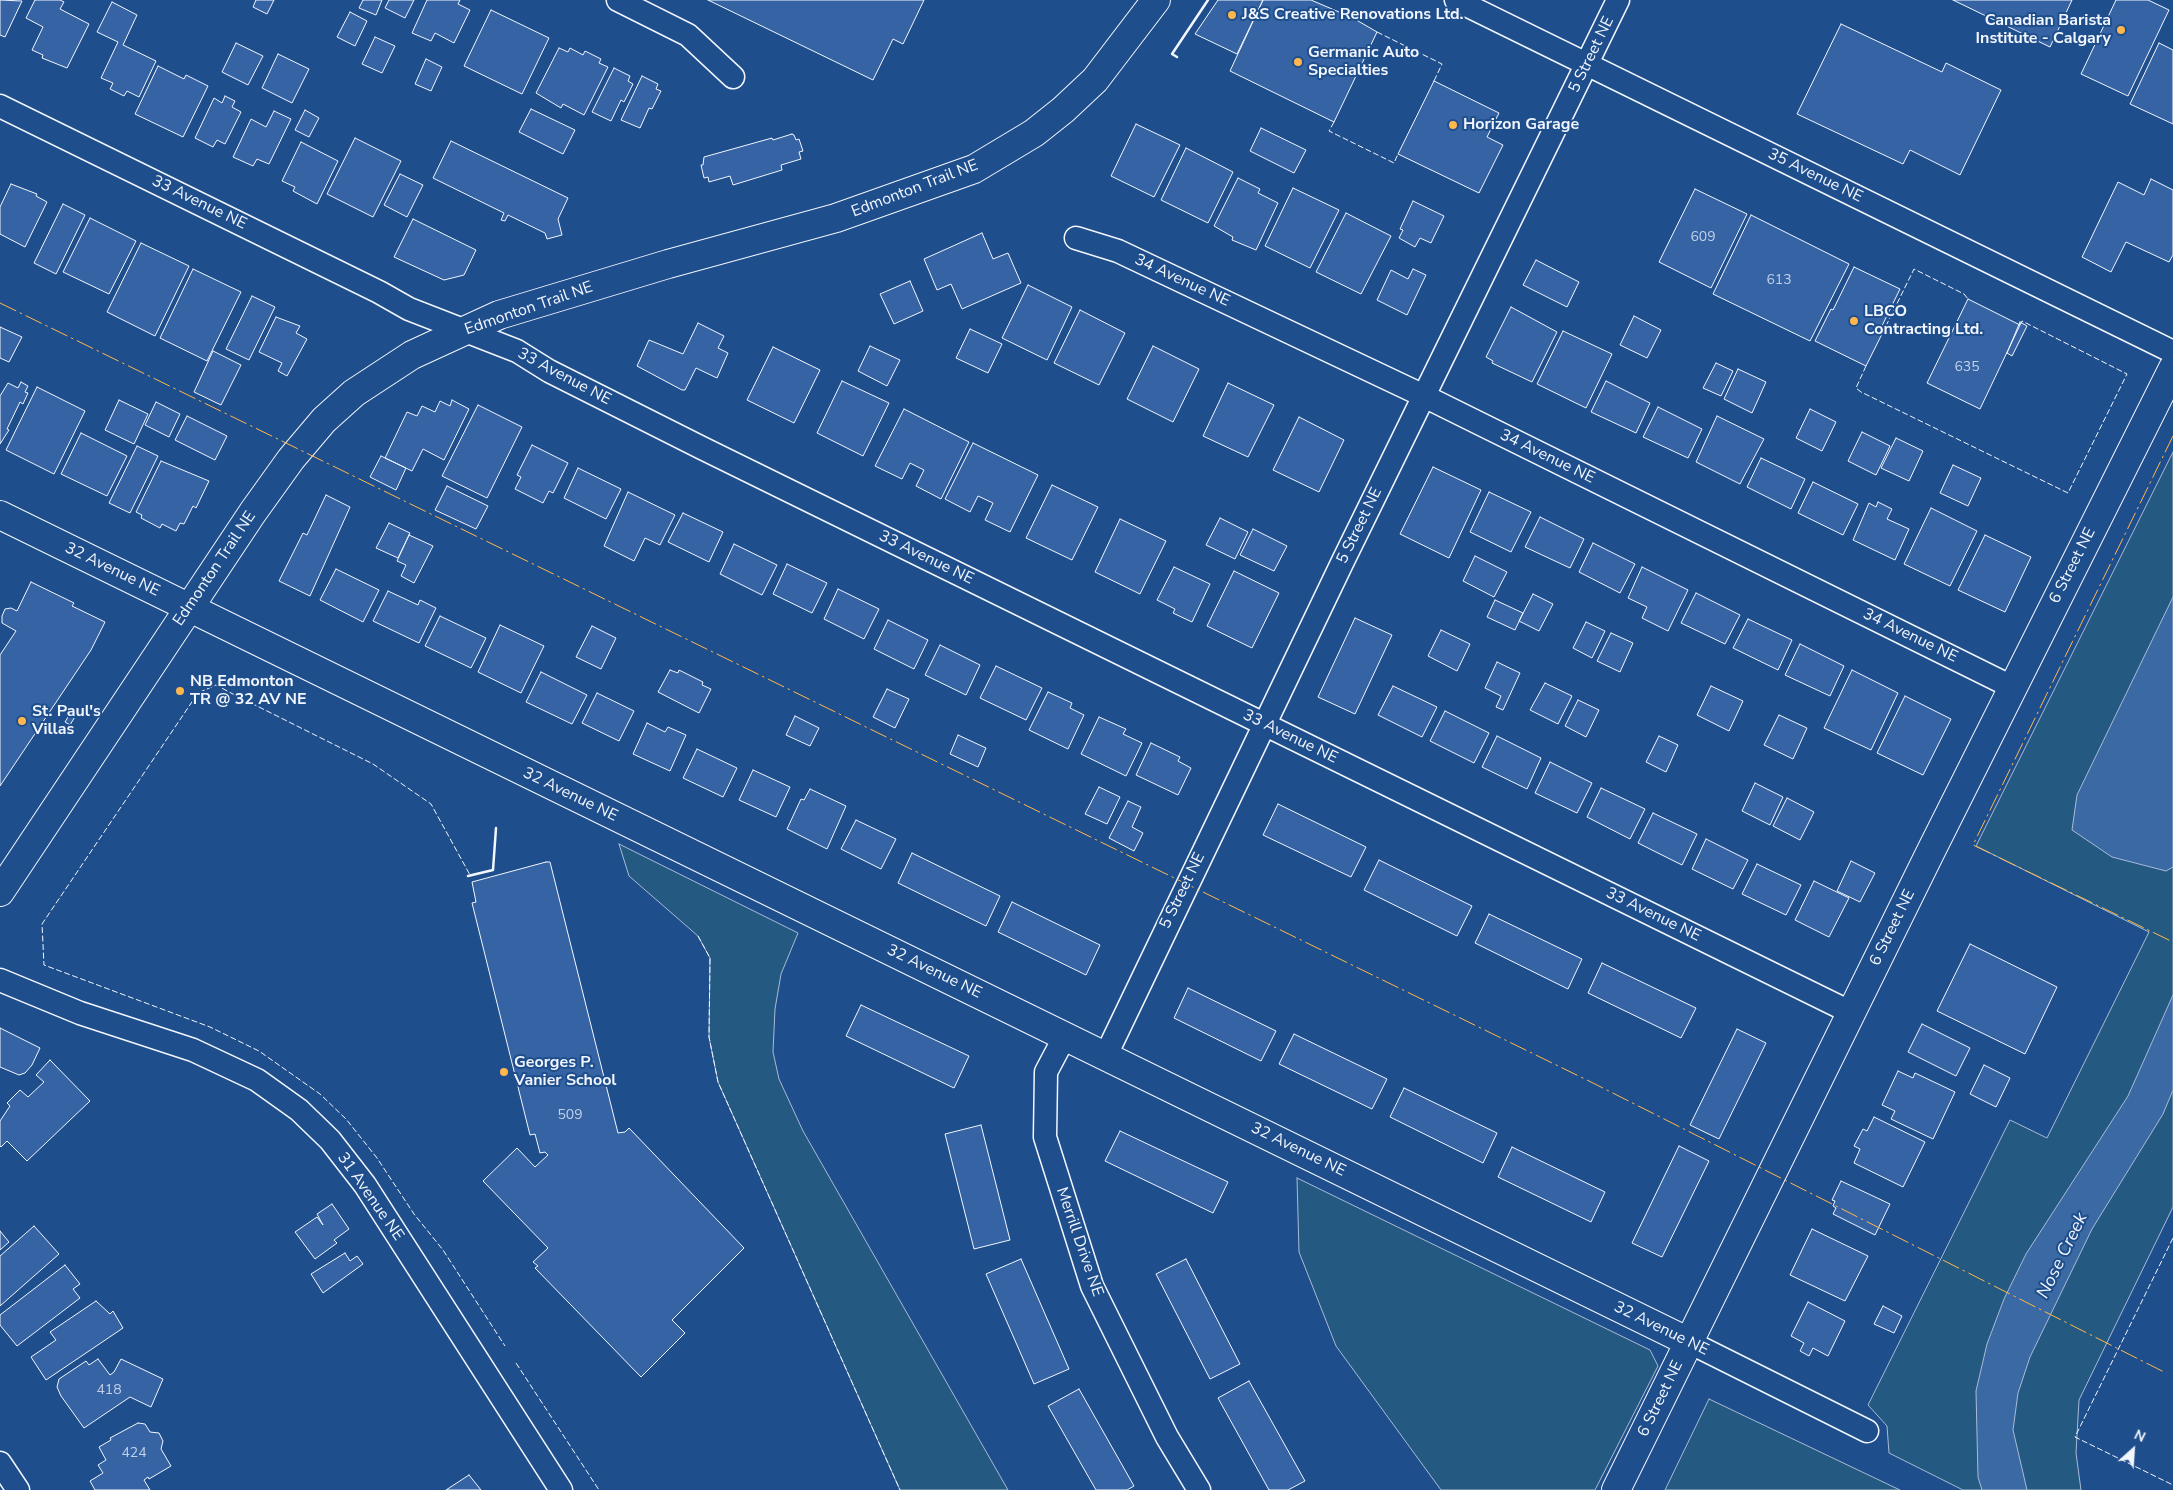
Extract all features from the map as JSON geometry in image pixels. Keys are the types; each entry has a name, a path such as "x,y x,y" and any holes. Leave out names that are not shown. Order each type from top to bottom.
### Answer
{"street":[{"path":"618,0 688,35 733,78"},
{"name":"Edmonton Trail NE","path":"0,892 280,474 324,420 354,393 412,354 499,316 545,300 836,218 974,169 1034,133 1064,110 1095,80 1156,0"},
{"name":"35 Avenue NE","path":"1456,0 2173,352"},
{"name":"5 Street NE","path":"1106,1055 1264,724 1588,65 1618,0"},
{"name":"33 Avenue NE","path":"0,106 370,287 410,309 517,351 549,371 702,448 1852,1013"},
{"name":"34 Avenue NE","path":"1076,238 1118,251 1424,396 2012,686"},
{"name":"6 Street NE","path":"1616,1490 2012,686 2173,368"},
{"name":"32 Avenue NE","path":"0,515 1106,1055 1867,1431"},
{"name":"31 Avenue NE","path":"0,980 80,1013 193,1050 257,1080 299,1110 330,1140 365,1185 561,1490"},
{"name":"Merrill Drive NE","path":"1065,1036 1046,1072 1045,1137 1092,1286 1167,1436 1199,1490"},
{"path":"0,1463 18,1490"}],"shaded area":[{"path":"2173,452 2173,1207 2079,1400 2076,1453 2081,1490 1963,1490 1889,1453 1887,1426 1868,1405 2010,1120 2047,1138 2149,932 1976,846"},
{"path":"619,844 798,933 781,974 775,1009 773,1052 779,1079 803,1131 1008,1490 900,1490 718,1082 709,1037 710,958 698,936 629,876"},
{"path":"1297,1178 1650,1350 1658,1366 1595,1490 1441,1490 1336,1346 1299,1252"},
{"path":"1709,1399 1858,1470 1900,1490 1665,1490"}],"water":[{"path":"2173,597 2173,867 2166,871 2112,857 2072,830 2077,795"},
{"name":"Nose Creek","path":"2173,995 2173,1090 2163,1114 2092,1229 2030,1357 2018,1393 2013,1430 2027,1490 1982,1490 1978,1477 1976,1391 1987,1344 2004,1299 2026,1254 2128,1096"}],"building":[{"path":"0,0 22,1 5,37 0,35"},
{"path":"35,0 60,0 64,2 60,9 89,24 67,68 42,58 43,55 32,50 43,27 26,18"},
{"path":"256,0 274,0 267,14 253,7"},
{"path":"363,0 382,0 376,15 359,8"},
{"path":"389,0 414,0 405,18 385,8"},
{"path":"427,0 460,0 458,4 470,10 454,43 435,33 431,41 412,33"},
{"path":"708,0 924,0 903,44 893,39 873,80"},
{"name":"J&S Creative Renovations Ltd.","path":"1218,0 1263,0 1237,54 1195,34"},
{"name":"Germanic Auto Specialties","path":"1263,0 1311,0 1353,18 1377,32 1334,122 1230,71"},
{"path":"1953,0 2072,0 2050,47"},
{"path":"2116,0 2148,0 2169,10 2128,96 2081,74"},
{"path":"112,2 137,15 123,45 156,61 139,97 127,91 124,96 110,89 113,83 101,78 118,42 97,32"},
{"path":"491,10 549,38 522,94 464,66"},
{"path":"350,12 367,21 355,46 337,37"},
{"path":"1841,24 1942,72 1946,63 2001,90 1960,175 1910,150 1903,164 1797,114"},
{"path":"375,37 395,46 382,73 362,64"},
{"path":"236,43 263,56 248,85 222,72"},
{"path":"2159,43 2173,50 2173,124 2130,104"},
{"path":"559,48 568,52 570,48 583,55 585,51 601,59 599,63 608,67 584,115 563,104 561,108 536,93"},
{"path":"278,54 309,69 292,103 262,88"},
{"path":"426,59 442,67 431,91 415,84"},
{"path":"158,66 184,79 186,75 208,86 183,137 135,114"},
{"path":"614,68 630,76 628,81 633,84 624,102 621,100 611,121 592,112"},
{"path":"642,76 658,84 656,89 661,91 652,109 649,108 640,128 621,120"},
{"name":"Horizon Garage","path":"1434,81 1499,113 1487,137 1503,145 1479,193 1398,154"},
{"path":"225,96 235,101 232,107 241,112 225,144 217,140 213,147 195,138 214,98 222,103"},
{"path":"531,109 575,130 563,154 519,132"},
{"path":"305,110 319,118 309,137 295,130"},
{"path":"274,111 291,119 269,164 257,159 253,166 233,157 251,119 266,127"},
{"path":"1136,124 1180,145 1154,197 1111,176"},
{"path":"1261,128 1306,150 1294,173 1250,151"},
{"path":"792,134 796,140 799,139 803,151 799,152 801,159 781,165 782,170 733,185 730,176 709,182 708,177 704,178 701,165 703,165 704,157"},
{"path":"355,138 401,161 373,217 327,194"},
{"path":"451,141 568,198 558,219 562,235 547,239 545,233 508,215 505,221 501,220 504,213 433,178"},
{"path":"301,142 338,161 317,204 293,191 295,187 282,181"},
{"path":"1186,148 1233,172 1208,223 1161,200"},
{"path":"400,174 423,185 407,217 384,205"},
{"path":"1238,178 1260,189 1258,193 1278,203 1256,250 1232,240 1233,237 1214,226"},
{"path":"2151,179 2173,190 2173,255 2169,262 2126,242 2111,272 2082,257 2118,182 2144,195"},
{"path":"11,184 37,194 36,196 47,202 25,247 0,234 0,207"},
{"path":"1293,188 1339,210 1310,268 1265,246"},
{"path":"1695,189 1747,214 1711,288 1659,262"},
{"path":"1413,201 1444,216 1431,243 1420,238 1415,247 1399,238 1403,230 1400,229"},
{"path":"63,204 85,215 56,274 34,263"},
{"path":"1346,213 1391,236 1361,294 1316,272"},
{"path":"1751,215 1849,264 1810,341 1713,294"},
{"path":"90,218 136,241 109,294 63,272"},
{"path":"413,219 476,250 464,275 444,280 394,257"},
{"path":"982,233 993,259 1008,253 1021,283 962,309 951,284 937,290 924,259"},
{"path":"141,243 189,266 155,336 107,312"},
{"path":"1536,260 1579,282 1567,307 1523,285"},
{"name":"LBCO Contracting Ltd.","path":"1854,267 1900,289 1879,332 1882,334 1866,366 1815,341"},
{"path":"193,269 241,292 207,361 160,338"},
{"path":"1413,269 1426,275 1407,315 1377,300 1391,270 1408,279"},
{"path":"910,281 923,311 894,324 880,294"},
{"path":"1028,285 1072,307 1047,360 1002,338"},
{"path":"252,296 275,307 249,360 226,349"},
{"path":"1968,299 2020,325 1980,409 1927,383"},
{"path":"1511,307 1557,332 1532,382 1492,363 1493,361 1486,357"},
{"path":"1080,310 1125,333 1099,385 1054,363"},
{"path":"1634,316 1661,330 1647,358 1620,345"},
{"path":"276,317 300,326 296,333 307,339 287,376 278,371 282,363 259,352"},
{"path":"2020,322 2027,326 2012,356 2007,353"},
{"path":"698,323 724,336 718,348 728,353 717,378 696,368 685,390 682,390 637,366 649,340 683,354"},
{"path":"0,327 22,337 9,362 0,358"},
{"path":"970,329 1002,344 988,373 956,358"},
{"path":"1563,331 1612,354 1586,408 1537,384"},
{"path":"870,346 900,360 887,386 858,371"},
{"path":"1153,346 1199,369 1173,422 1127,399"},
{"path":"773,347 820,370 794,423 747,400"},
{"path":"213,351 241,365 221,405 194,392"},
{"path":"1716,363 1733,371 1721,396 1703,388"},
{"path":"1738,369 1766,382 1752,413 1724,399"},
{"path":"842,381 889,403 863,456 817,433"},
{"path":"1606,381 1650,403 1636,433 1591,412"},
{"path":"21,382 28,386 25,392 28,393 23,404 20,402 7,429 9,430 0,444 0,396 8,383 18,388"},
{"path":"1228,383 1274,405 1248,457 1203,436"},
{"path":"37,387 85,411 54,474 6,450"},
{"path":"119,400 148,414 134,444 105,430"},
{"path":"452,400 469,409 444,460 423,449 412,471 385,458 407,412 417,416 422,406 435,412 440,401 450,406"},
{"path":"156,402 180,414 169,437 145,425"},
{"path":"478,405 522,427 487,498 442,476"},
{"path":"1658,407 1702,429 1688,458 1643,437"},
{"path":"904,409 969,442 941,499 916,486 924,470 910,463 902,479 875,466"},
{"path":"1810,409 1836,422 1822,451 1796,438"},
{"path":"187,416 227,436 215,460 175,440"},
{"path":"1717,416 1764,439 1740,484 1696,462"},
{"path":"1299,417 1344,440 1319,492 1273,470"},
{"path":"1862,432 1890,446 1876,475 1848,461"},
{"path":"81,433 127,456 107,496 61,474"},
{"path":"1896,438 1923,451 1909,481 1881,468"},
{"path":"973,443 1038,475 1010,532 985,520 993,503 978,496 970,512 945,499"},
{"path":"532,445 568,463 553,493 549,491 543,503 515,489 521,477 517,475"},
{"path":"137,446 158,456 130,513 109,503"},
{"path":"381,456 406,468 396,490 370,477"},
{"path":"1761,458 1805,479 1791,509 1747,487"},
{"path":"161,461 209,481 196,508 193,506 184,524 180,523 176,531 162,524 160,528 141,518 142,515 136,512"},
{"path":"1953,465 1981,478 1968,506 1940,493"},
{"path":"1433,467 1481,490 1449,558 1400,534"},
{"path":"578,468 621,489 606,519 564,498"},
{"path":"1813,482 1858,504 1843,535 1798,513"},
{"path":"1052,485 1098,507 1072,560 1026,538"},
{"path":"447,486 488,506 476,529 435,510"},
{"path":"628,492 675,515 660,545 645,538 634,561 604,546"},
{"path":"1489,492 1531,512 1511,552 1470,532"},
{"path":"326,495 350,507 310,596 279,581 303,533 307,535"},
{"path":"1878,502 1892,509 1887,519 1909,529 1895,560 1853,540 1869,503 1876,507"},
{"path":"1931,508 1977,531 1950,586 1904,564"},
{"path":"683,513 723,532 709,562 668,542"},
{"path":"1540,517 1584,539 1570,568 1525,547"},
{"path":"1220,518 1248,532 1235,559 1206,545"},
{"path":"1120,519 1166,541 1140,594 1095,572"},
{"path":"389,523 410,533 398,558 376,548"},
{"path":"1253,529 1287,546 1274,571 1240,555"},
{"path":"409,535 433,546 414,583 401,576 406,565 397,561"},
{"path":"1985,535 2031,557 2005,612 1958,590"},
{"path":"1593,543 1635,564 1620,593 1579,572"},
{"path":"734,544 777,565 762,595 720,574"},
{"path":"1475,556 1507,572 1494,597 1463,581"},
{"path":"787,564 827,583 812,613 773,594"},
{"path":"1174,567 1210,584 1192,622 1173,613 1175,609 1157,600"},
{"path":"1642,567 1688,590 1668,631 1642,618 1647,607 1628,598"},
{"path":"336,569 379,590 363,622 320,600"},
{"path":"1234,571 1279,593 1252,648 1207,626"},
{"name":"St. Paul's Villas","path":"31,582 74,603 72,606 105,622 91,650 0,786 0,655 16,631 2,623 2,616 5,609 11,608 17,611"},
{"path":"838,589 879,609 864,639 824,619"},
{"path":"388,591 418,605 420,600 436,608 419,643 373,621"},
{"path":"1696,593 1740,615 1725,644 1681,623"},
{"path":"1533,594 1553,604 1539,631 1519,621"},
{"path":"1495,600 1523,613 1515,630 1487,617"},
{"path":"440,616 486,638 471,668 425,646"},
{"path":"1355,618 1392,635 1355,714 1318,697"},
{"path":"1748,619 1792,640 1778,670 1733,648"},
{"path":"888,620 928,640 914,669 874,649"},
{"path":"1586,622 1605,631 1592,658 1573,648"},
{"path":"500,625 544,646 521,693 478,672"},
{"path":"592,626 616,638 601,669 576,657"},
{"path":"1441,630 1470,644 1457,671 1428,656"},
{"path":"1611,633 1633,643 1620,672 1597,661"},
{"path":"1800,644 1844,666 1830,696 1785,675"},
{"path":"940,645 980,665 966,695 925,675"},
{"path":"1497,662 1520,673 1503,710 1496,707 1501,696 1485,688"},
{"path":"996,666 1042,688 1026,720 980,698"},
{"path":"670,670 678,673 679,670 703,682 702,685 711,689 699,713 658,692"},
{"path":"1852,670 1898,693 1871,750 1824,728"},
{"path":"541,672 587,695 572,724 526,702"},
{"path":"1545,683 1572,696 1558,724 1530,710"},
{"path":"1393,686 1437,707 1422,737 1378,715"},
{"path":"1711,686 1743,701 1729,731 1697,715"},
{"path":"887,689 909,699 895,728 873,717"},
{"path":"1048,692 1072,703 1070,708 1084,715 1068,749 1029,730"},
{"path":"597,693 634,711 619,741 582,723"},
{"path":"1905,696 1951,719 1923,775 1877,753"},
{"path":"1578,700 1599,710 1586,737 1565,726"},
{"path":"1445,711 1489,733 1474,763 1430,741"},
{"path":"71,712 76,715 70,725 65,722"},
{"path":"1779,715 1807,728 1793,759 1764,745"},
{"path":"795,716 819,728 810,746 786,735"},
{"path":"1099,717 1126,729 1123,734 1142,743 1126,776 1081,754"},
{"path":"647,723 665,732 668,727 686,735 670,771 633,754"},
{"path":"958,735 986,748 978,767 950,754"},
{"path":"1497,736 1541,758 1527,789 1482,767"},
{"path":"1659,736 1678,745 1666,772 1646,762"},
{"path":"1151,743 1180,757 1178,761 1191,768 1178,795 1136,775"},
{"path":"697,749 737,768 723,797 683,778"},
{"path":"1550,762 1592,783 1577,813 1535,793"},
{"path":"753,770 790,787 776,817 739,800"},
{"path":"1755,783 1783,797 1770,825 1742,811"},
{"path":"1099,787 1120,797 1107,824 1085,814"},
{"path":"1601,788 1645,809 1630,839 1587,817"},
{"path":"810,789 846,806 827,849 787,829 801,799 804,800"},
{"path":"1787,798 1814,812 1800,840 1773,826"},
{"path":"1128,801 1141,807 1132,827 1143,833 1134,851 1109,838"},
{"path":"1278,804 1366,847 1351,877 1263,835"},
{"path":"1653,813 1697,834 1682,865 1638,843"},
{"path":"856,820 896,839 881,869 841,849"},
{"path":"1706,839 1748,860 1733,889 1692,869"},
{"path":"912,853 1000,896 986,926 898,883"},
{"path":"1379,860 1472,906 1457,936 1364,890"},
{"path":"1851,861 1875,873 1860,902 1837,891"},
{"path":"550,862 618,1133 625,1132 629,1128 744,1248 672,1320 685,1333 641,1377 535,1268 538,1266 533,1262 548,1248 483,1181 517,1148 535,1167 548,1155 545,1152 540,1153 535,1134 530,1135 472,903 476,902 472,882"},
{"path":"1757,864 1801,885 1786,915 1742,894"},
{"path":"1814,881 1849,898 1829,937 1795,920"},
{"path":"1012,902 1100,945 1086,975 998,932"},
{"path":"1489,914 1582,959 1568,989 1475,943"},
{"path":"1970,944 2057,987 2025,1054 1937,1011"},
{"path":"1602,963 1696,1008 1681,1038 1588,993"},
{"path":"1188,988 1276,1031 1261,1061 1174,1018"},
{"path":"861,1005 969,1056 954,1088 846,1036"},
{"path":"1922,1024 1970,1048 1956,1076 1908,1052"},
{"path":"0,1028 40,1048 32,1065 25,1073 19,1075 0,1067"},
{"path":"1737,1029 1766,1043 1719,1139 1690,1125"},
{"path":"1294,1034 1387,1079 1372,1109 1279,1064"},
{"path":"50,1060 90,1101 27,1161 7,1141 0,1146 0,1121 10,1106 7,1103 20,1090 28,1097 44,1082 36,1075"},
{"path":"1984,1065 2010,1078 1996,1107 1970,1094"},
{"path":"1898,1071 1913,1078 1915,1073 1955,1092 1933,1139 1891,1119 1895,1111 1882,1105"},
{"path":"1404,1088 1497,1133 1483,1163 1390,1117"},
{"path":"1874,1117 1925,1142 1903,1187 1854,1163 1860,1149 1854,1146 1863,1129 1867,1131"},
{"path":"981,1125 1010,1240 974,1249 945,1134"},
{"path":"1120,1131 1228,1182 1213,1213 1105,1161"},
{"path":"1679,1146 1709,1161 1662,1257 1632,1243"},
{"path":"1512,1147 1605,1192 1591,1222 1498,1177"},
{"path":"1841,1181 1890,1204 1875,1235 1833,1214 1836,1208 1833,1206 1835,1201 1832,1200"},
{"path":"332,1204 349,1229 334,1240 337,1243 315,1259 295,1232 317,1217 323,1225 317,1214"},
{"path":"34,1226 59,1254 0,1306 0,1256"},
{"path":"1812,1229 1868,1256 1845,1301 1790,1275"},
{"path":"0,1231 9,1242 0,1250"},
{"path":"345,1253 350,1261 357,1256 363,1264 323,1293 311,1274"},
{"path":"1021,1259 1069,1369 1034,1384 986,1274"},
{"path":"1186,1259 1240,1364 1210,1379 1156,1274"},
{"path":"65,1265 80,1284 73,1289 80,1298 17,1346 0,1325 0,1315"},
{"path":"96,1301 110,1314 113,1311 123,1328 46,1380 31,1357 56,1340 50,1332"},
{"path":"1808,1302 1845,1321 1828,1356 1813,1348 1809,1356 1800,1351 1804,1343 1791,1336"},
{"path":"1883,1306 1902,1316 1894,1333 1874,1324"},
{"path":"98,1359 110,1375 114,1372 121,1359 163,1379 151,1407 130,1397 84,1428 61,1396 57,1387 59,1379 86,1361 89,1365"},
{"path":"1249,1381 1305,1481 1288,1490 1269,1490 1218,1398"},
{"path":"1079,1389 1134,1486 1127,1490 1096,1490 1048,1406"},
{"path":"138,1423 145,1424 150,1432 159,1433 163,1441 161,1449 171,1466 144,1480 150,1490 95,1490 90,1481 103,1473 98,1465 106,1460 99,1447 111,1440 110,1438"},
{"path":"469,1475 481,1490 446,1490"}],"fence":[{"path":"1377,32 1442,64 1434,81"},
{"path":"1334,122 1329,131 1394,163 1398,154"},
{"path":"1882,334 1914,269 1964,294 1968,299"},
{"path":"1866,366 1856,388 1861,392 2068,493 2127,374 2022,321 2020,325"},
{"path":"244,705 246,701 216,685 198,693 42,924 44,965 210,1027 259,1051 320,1094 346,1119 377,1158 414,1214 443,1250 505,1346"},
{"path":"251,703 373,764 431,804 470,875"},
{"path":"698,936 710,958 709,1037 718,1082 900,1490"},
{"path":"2173,1238 2075,1437 2173,1485"},
{"path":"516,1363 599,1490"}],"wall":[{"path":"1177,57 1172,54 1208,0"},
{"path":"468,876 493,870 496,828"}],"power":[{"path":"0,303 1593,1083 2166,1373"},
{"path":"2173,436 1973,845 2173,942"}],"place":[{"name":"J&S Creative Renovations Ltd.","path":"1232,15"},
{"name":"Canadian Barista Institute - Calgary","path":"2121,30"},
{"name":"Germanic Auto Specialties","path":"1298,62"},
{"name":"Horizon Garage","path":"1453,125"},
{"name":"LBCO Contracting Ltd.","path":"1854,321"},
{"name":"NB Edmonton TR @ 32 AV NE","path":"180,691"},
{"name":"St. Paul's Villas","path":"22,721"},
{"name":"Georges P. Vanier School","path":"504,1072"}]}
